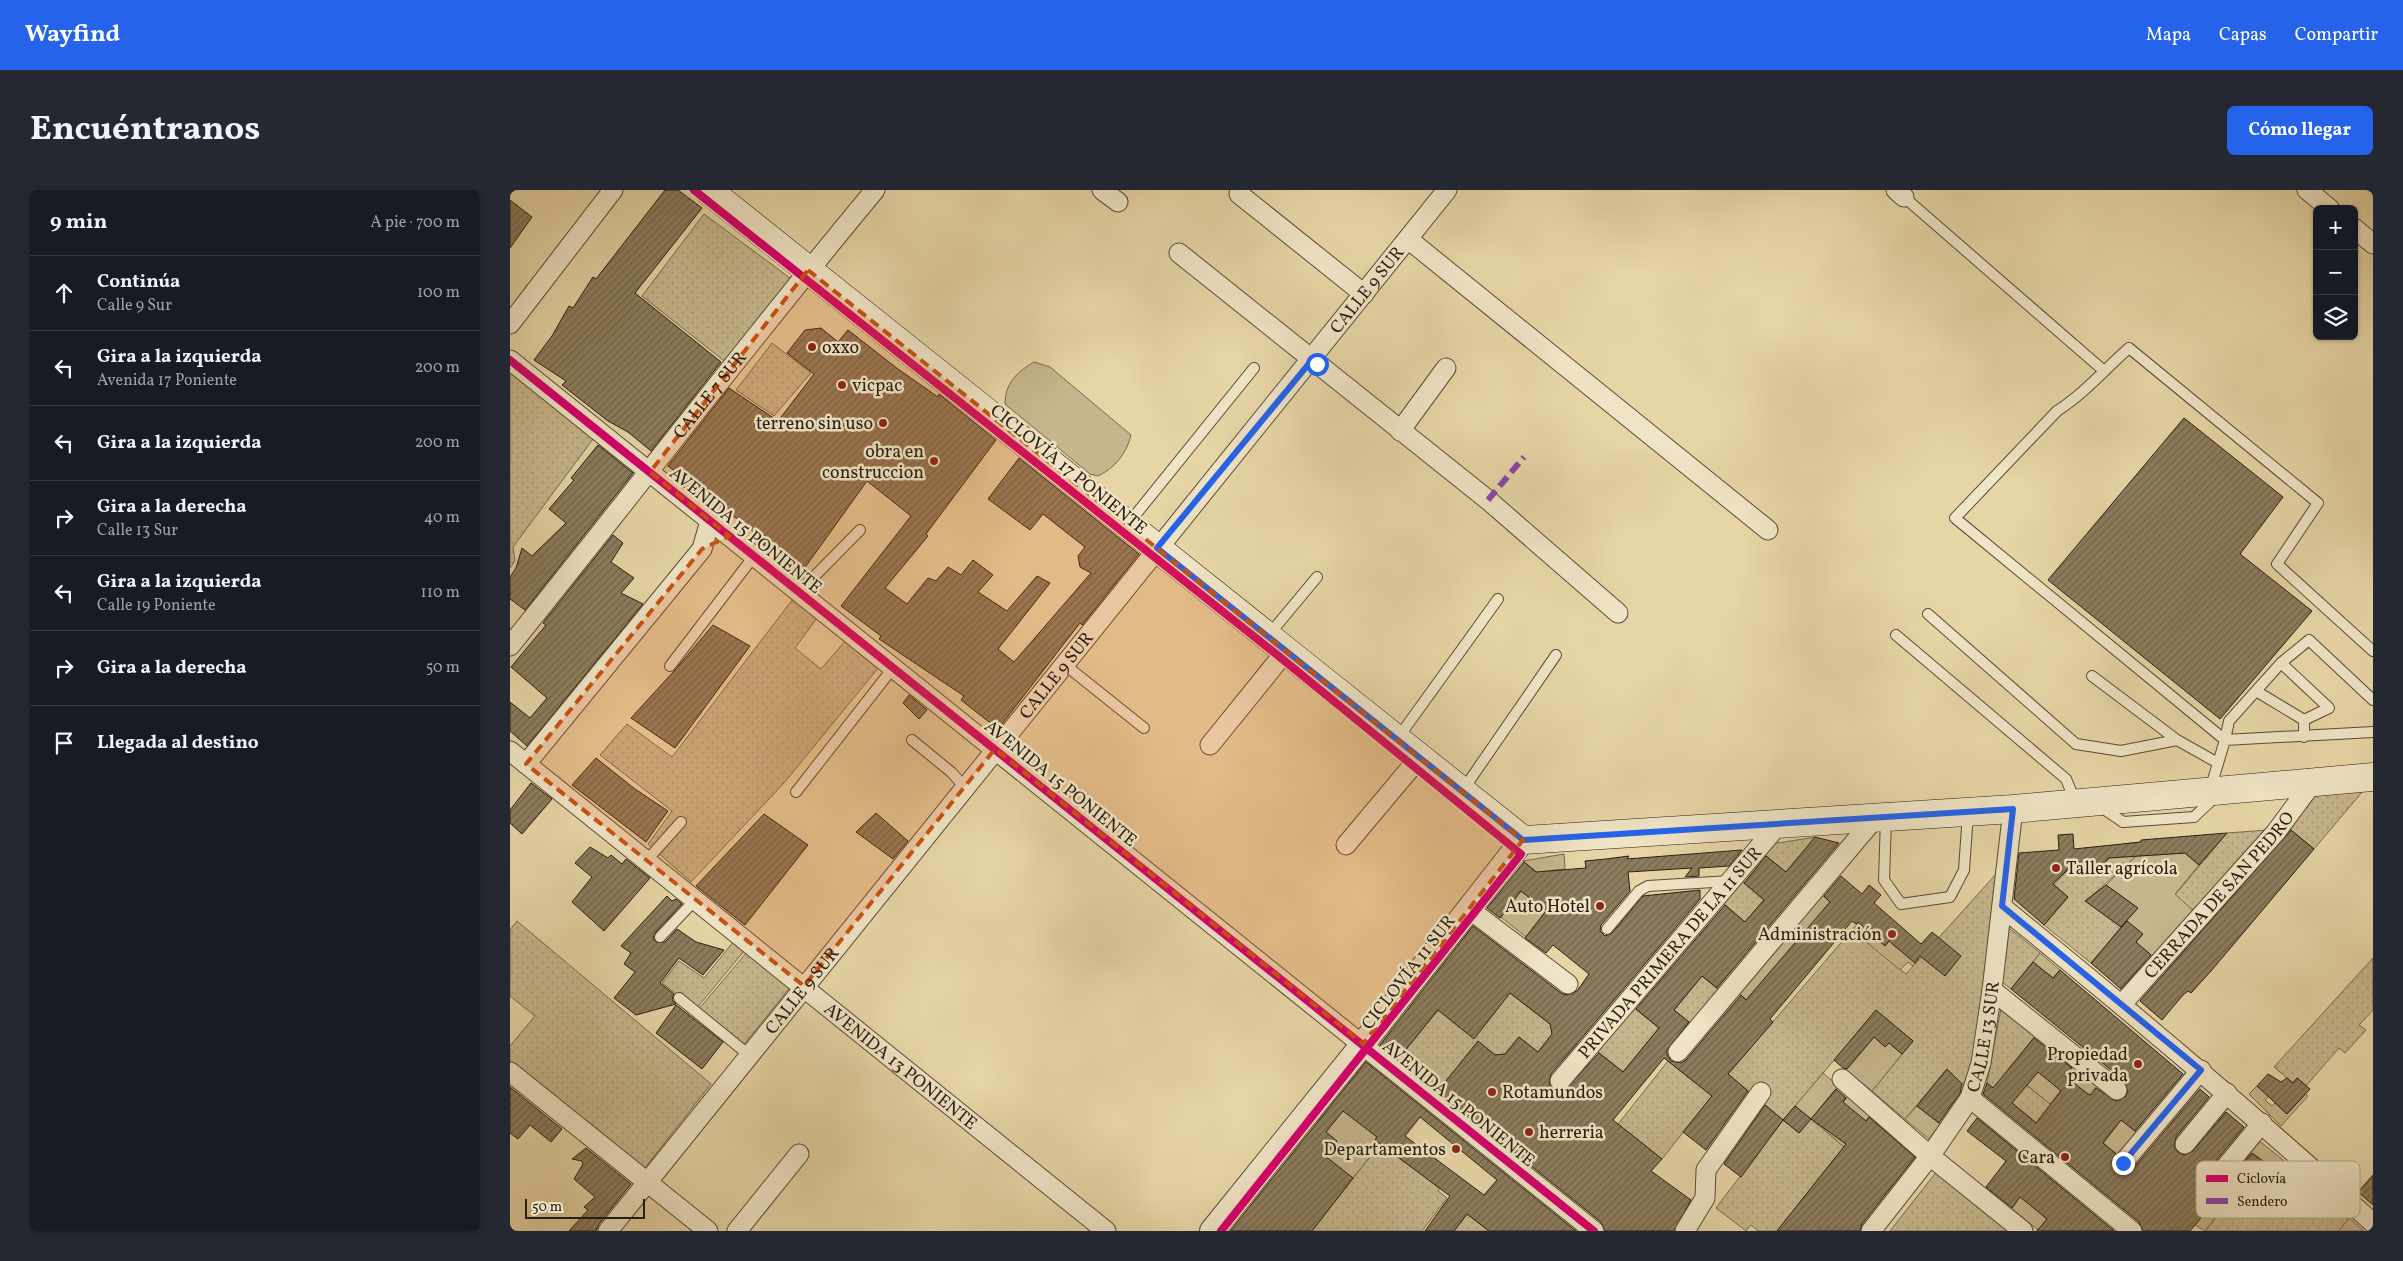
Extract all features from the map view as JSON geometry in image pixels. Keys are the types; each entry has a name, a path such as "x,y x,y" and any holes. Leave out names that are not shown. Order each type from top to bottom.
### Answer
{"main road":[{"path":"708,190 1523,840 2082,804 2373,777"}],"street":[{"path":"510,324 613,190"},
{"name":"CALLE 7 SUR","path":"510,646 650,472 808,270 875,190"},
{"path":"1102,190 1118,202"},
{"name":"CALLE 9 SUR","path":"608,1231 1157,548 1312,360 1447,190"},
{"path":"2307,190 2325,205"},
{"path":"1239,194 1364,294"},
{"path":"2358,231 2373,244"},
{"path":"1408,239 1768,530"},
{"path":"1179,253 1488,500 1618,613"},
{"name":"AVENIDA 15 PONIENTE","path":"510,360 1594,1231"},
{"path":"1400,431 1446,368"},
{"path":"526,764 702,549 710,521"},
{"path":"702,549 729,536"},
{"path":"1210,745 1277,644"},
{"name":"AVENIDA 13 PONIENTE","path":"510,751 1106,1231"},
{"path":"1346,845 1419,758"},
{"name":"CERRADA DE SAN PEDRO","path":"2122,1004 2276,832 2313,782"},
{"name":"CALLE 13 SUR","path":"1871,1231 1930,1156 1970,1098 1981,1063 1992,990 2013,809"},
{"path":"1678,1052 1880,818"},
{"name":"PRIVADA PRIMERA DE LA 11 SUR","path":"1560,1081 1779,824"},
{"path":"1212,1231 1363,1044 1523,840"},
{"path":"2002,906 2201,1070 2304,1161"},
{"path":"1469,909 1568,984"},
{"path":"1992,990 2117,1090"},
{"path":"2123,1163 2201,1070"},
{"path":"510,1072 708,1231"},
{"path":"1842,1079 1930,1156 2023,1231"},
{"path":"1684,1231 1705,1198 1706,1170 1761,1092"},
{"path":"2185,1144 2226,1093"},
{"path":"1970,1098 2132,1231"},
{"path":"2230,1161 2262,1123"},
{"path":"737,1231 799,1154"},
{"path":"2360,1211 2373,1223"}],"lane":[{"path":"1900,193 2103,370"},
{"path":"2373,651 2277,564 2318,503 2129,348 2103,370 2076,399 2057,411 1955,518 2224,740 2373,732"},
{"path":"1128,525 1254,368"},
{"path":"799,592 860,530"},
{"path":"670,666 754,556"},
{"path":"1277,644 1317,577"},
{"path":"1397,740 1498,598"},
{"path":"1928,614 2076,744 2120,751 2177,740"},
{"path":"1896,635 2066,779 2070,791 2082,804"},
{"path":"2215,792 2218,763 2229,721 2280,662 2309,640 2373,700"},
{"path":"1462,792 1556,655"},
{"path":"2280,662 2329,708 2304,720"},
{"path":"1064,664 1144,728"},
{"path":"796,792 893,668"},
{"path":"2092,676 2177,740 2218,763"},
{"path":"2256,691 2304,720"},
{"path":"2304,720 2304,737"},
{"path":"912,740 951,772 965,787"},
{"path":"1880,818 1884,880 1901,904 1950,897 1964,870 1968,812"},
{"path":"647,860 681,822"},
{"path":"1607,929 1639,891 1648,886 1731,881"},
{"path":"660,938 696,899"},
{"path":"679,998 749,1055"}],"highlighted area":[{"path":"808,270 1523,840 1363,1044 995,749 804,986 526,764 702,549 729,536 650,472"}],"shaded area":[{"path":"704,214 794,281 728,364 642,296"},
{"path":"772,343 811,373 774,416 736,390"},
{"path":"1034,362 1050,367 1131,435 1127,448 1110,469 1098,476 1090,474 1005,404 1007,390 1013,379"},
{"path":"510,364 593,439 513,547 515,561 510,568"},
{"path":"793,599 817,618 795,648 821,669 847,639 879,667 784,783 691,882 648,844 672,811 600,755 627,724 672,757"},
{"path":"2363,791 2314,849 2287,827 2314,796"},
{"path":"2268,830 2196,913 2175,895 2227,833"},
{"path":"1816,837 1786,872 1764,854 1771,844"},
{"path":"2141,842 2136,856 2086,901 2121,927 2091,963 2044,925 2068,897 2054,885 2077,860 2093,875 2123,844"},
{"path":"2185,853 2199,865 2175,894 2196,913 2155,959 2144,949 2113,937 2137,908 2106,885 2136,856"},
{"path":"1564,854 1565,869 1547,871 1548,881 1523,861"},
{"path":"1996,874 1989,971 1967,1089 1947,1069 1905,1119 1872,1091 1913,1041 1876,1011 1783,1120 1728,1074 1852,930 1906,974"},
{"path":"1742,881 1764,900 1745,922 1723,903"},
{"path":"1521,891 1546,911 1526,937 1501,917"},
{"path":"1822,895 1830,902 1823,910 1825,912 1752,1004 1738,993"},
{"path":"1873,904 1876,938 1885,946 1891,938 1896,942 1893,945 1898,949 1903,945 1919,958 1913,966 1908,962 1900,970 1852,930"},
{"path":"517,921 711,1084 644,1169 510,1062 510,1046 535,1016 510,996 510,930"},
{"path":"2009,928 2040,953 2011,989 2002,982"},
{"path":"734,941 745,950 696,1009 662,983 679,961 704,978"},
{"path":"747,952 791,986 742,1047 698,1010"},
{"path":"2040,953 2060,970 2053,978 2033,962"},
{"path":"2373,958 2373,1010 2359,1025 2366,1030 2345,1053 2339,1048 2306,1086 2297,1078 2293,1083 2274,1067"},
{"path":"1488,976 1581,1048 1570,1061 1547,1042 1538,1052 1519,1037 1501,1059 1478,1042 1440,1088 1401,1056 1438,1010 1481,1030 1502,1003 1480,985"},
{"path":"1702,976 1720,991 1692,1025 1674,1010"},
{"path":"2002,1003 2038,1032 2008,1070 2098,1143 2084,1161 1987,1083"},
{"path":"1634,1008 1659,1028 1623,1072 1598,1052"},
{"path":"1874,1037 1885,1047 1889,1043 1902,1054 1872,1091 1846,1070"},
{"path":"2058,1047 2101,1082 2078,1106 2069,1080 2050,1104 2027,1085"},
{"path":"1668,1061 1712,1096 1662,1159 1618,1124"},
{"path":"1823,1073 1838,1086 1811,1119 1795,1106"},
{"path":"2293,1083 2308,1096 2281,1126 2249,1094 2257,1086 2269,1096 2265,1100 2272,1106 2275,1103 2287,1114 2304,1095"},
{"path":"1849,1095 1872,1113 1866,1121 1840,1139 1846,1144 1844,1147 1822,1128"},
{"path":"1330,1100 1377,1137 1375,1140 1380,1144 1353,1178 1325,1156 1337,1141 1326,1132 1329,1128 1316,1118"},
{"path":"1917,1106 1940,1124 1929,1139 1905,1119"},
{"path":"1811,1119 1844,1147 1777,1231 1758,1231 1751,1225 1746,1231 1716,1208 1783,1120 1799,1133"},
{"path":"2121,1120 2141,1136 2123,1159 2103,1143"},
{"path":"2257,1139 2284,1161 2264,1161 2252,1153 2245,1161 2239,1161"},
{"path":"1380,1144 1440,1188 1438,1191 1447,1198 1422,1231 1312,1231"},
{"path":"2196,1159 2198,1161 2196,1161 2196,1175 2188,1169"},
{"path":"1937,1171 2013,1231 1890,1231"},
{"path":"2033,1181 2055,1209 2038,1230 2011,1208"},
{"path":"1467,1214 1489,1231 1454,1231"},
{"path":"2201,1218 2215,1218 2205,1231 2195,1225"},
{"path":"2215,1218 2349,1218 2339,1231 2205,1231"},
{"path":"2349,1218 2364,1231 2339,1231"}],"building":[{"path":"665,190 678,190 702,208 635,293 721,362 651,451 628,432 608,421 562,385 566,381 534,360 552,336 569,306 573,308 593,277 596,279"},
{"path":"510,200 532,217 510,248"},
{"path":"821,328 838,342 848,330 938,397 939,394 996,440 926,534 928,536 885,588 907,604 928,578 936,581 948,567 961,575 973,560 993,575 978,592 1007,611 1037,576 1050,583 998,649 1014,662 1091,573 1080,567 1078,556 1085,547 1043,514 1030,530 988,499 1019,458 1139,554 1082,625 1080,623 998,729 961,700 964,696 879,639 881,636 841,606 911,516 867,481 801,573 760,542 763,539 668,466 729,388 778,421 814,374 787,353 805,330"},
{"path":"2184,418 2283,497 2240,554 2312,611 2220,719 2048,580"},
{"path":"598,445 633,473 525,610 510,599 510,577 516,568 522,548 532,556 566,523 549,509 574,480 571,478"},
{"path":"613,535 623,543 611,562 634,578 621,593 643,604 527,746 510,731 510,702 530,718 547,698 511,667 546,625 543,623"},
{"path":"713,625 750,646 675,748 631,718"},
{"path":"909,695 927,710 919,719 903,703"},
{"path":"596,758 635,789 668,811 646,842 572,785"},
{"path":"531,783 552,799 522,834 510,823 510,810"},
{"path":"876,813 908,841 893,859 856,832"},
{"path":"764,814 808,845 745,925 696,886"},
{"path":"2291,830 2314,849 2211,971 2191,993 2188,991 2183,995 2162,1020 2140,1001"},
{"path":"2227,833 2199,865 2185,853 2109,858 2093,875 2077,860 2053,884 2068,897 2044,925 2014,899 2019,853 2059,850 2058,835 2073,834 2074,849 2141,842 2141,840"},
{"path":"1815,837 1839,843 1717,988 1702,976 1674,1010 1689,1022 1667,1050 1667,1055 1671,1061 1681,1063 1686,1060 1741,995 1746,1000 1830,902 1824,896 1841,876 1862,894 1869,885 1881,895 1874,903 1921,944 1932,932 1961,956 1945,976 1920,956 1915,963 1889,941 1885,946 1858,922 1856,924 1852,921 1770,1019 1773,1022 1728,1074 1748,1091 1706,1150 1683,1132 1712,1096 1664,1058 1613,1120 1662,1159 1651,1171 1691,1200 1674,1231 1605,1231 1601,1222 1438,1091 1478,1041 1495,1055 1505,1054 1519,1037 1538,1052 1552,1034 1550,1024 1510,993 1474,1039 1438,1010 1398,1059 1380,1045 1473,926 1561,993 1567,995 1577,991 1589,974 1553,945 1546,953 1525,938 1546,911 1521,891 1500,918 1487,908 1524,862 1536,872 1586,868 1585,861 1629,856 1627,859 1742,850 1729,866 1699,868 1699,876 1685,877 1692,868 1628,872 1630,891 1601,925 1600,931 1605,936 1612,933 1643,896 1700,890 1700,899 1551,1074 1549,1084 1558,1092 1564,1091 1599,1053 1623,1072 1659,1028 1636,1009 1725,905 1745,922 1764,900 1744,883 1766,856 1786,872"},
{"path":"590,847 608,858 611,855 622,864 626,859 650,878 604,931 572,902 592,877 575,863"},
{"path":"2106,885 2138,908 2121,927 2085,901"},
{"path":"667,896 672,901 676,899 682,904 655,933 653,938 656,942 665,942 677,929 696,942 724,950 703,975 679,958 660,983 674,994 672,1000 676,1004 636,1015 614,998 635,972 624,964 631,953 621,946"},
{"path":"2127,921 2143,934 2136,942 2151,955 2121,989 2091,963"},
{"path":"2033,962 2053,978 2060,970 2183,1074 2135,1131 2121,1120 2103,1143 2116,1154 2112,1162 2116,1172 2126,1174 2132,1170 2200,1089 2209,1097 2176,1137 2174,1147 2178,1152 2184,1155 2193,1151 2226,1112 2244,1127 2216,1161 2196,1161 2196,1218 2201,1218 2190,1231 2143,1231 2139,1222 1983,1094 1987,1083 1993,1088 2034,1038 2072,1068 2065,1076 2088,1094 2091,1095 2096,1088 2116,1101 2125,1097 2128,1092 2124,1082 2011,989","holes":["2038,1072 2061,1091 2036,1123 2012,1103"]},
{"path":"676,1005 723,1042 702,1069 656,1033"},
{"path":"1876,1010 1913,1041 1902,1054 1889,1043 1885,1047 1874,1037 1847,1069 1843,1068 1834,1060"},
{"path":"1366,1062 1576,1231 1489,1231 1467,1214 1454,1231 1425,1231 1450,1196 1375,1140 1377,1137 1343,1111 1326,1132 1337,1141 1325,1156 1353,1178 1312,1231 1230,1231","holes":["1420,1117 1497,1180 1484,1195 1405,1136"]},
{"path":"1947,1069 1962,1084 1960,1093 1939,1123 1917,1106"},
{"path":"2268,1074 2281,1082 2287,1078 2293,1083 2297,1078 2310,1089 2287,1114 2257,1086"},
{"path":"510,1087 562,1129 551,1142 530,1125 518,1139 510,1133"},
{"path":"1836,1089 1846,1098 1843,1102 1866,1121 1869,1117 1915,1157 1862,1224 1860,1231 1777,1231 1846,1144 1811,1119"},
{"path":"1765,1105 1783,1120 1741,1177 1724,1164"},
{"path":"1795,1106 1811,1119 1799,1133 1783,1120"},
{"path":"1977,1118 2114,1231 2037,1231 2047,1219 2020,1197 2012,1208 1986,1187 2006,1161 1967,1131"},
{"path":"586,1148 631,1184 599,1224 596,1231 569,1231 588,1210 584,1207 595,1197 574,1179 583,1164 582,1161 572,1159"},
{"path":"2252,1153 2262,1161 2245,1161"},
{"path":"2373,1175 2373,1205 2360,1194 2360,1190"}],"marked path":[{"path":"1488,500 1524,457"}],"cycle path":[{"name":"CICLOVÍA 17 PONIENTE","path":"694,190 1281,658 1521,854 1221,1231"},
{"path":"510,360 1594,1231"}],"place":[{"name":"oxxo","path":"812,347"},
{"name":"vicpac","path":"842,385"},
{"name":"terreno sin uso","path":"883,423"},
{"name":"obra en construccion","path":"934,461"},
{"name":"Taller agrícola","path":"2056,868"},
{"name":"Auto Hotel","path":"1600,906"},
{"name":"Administración","path":"1892,934"},
{"name":"Propiedad privada","path":"2138,1064"},
{"name":"Rotamundos","path":"1492,1092"},
{"name":"herreria","path":"1529,1132"},
{"name":"Departamentos","path":"1456,1149"},
{"name":"Cara","path":"2065,1157"}],"route":[{"path":"1317,364 1312,360 1157,548 1523,840 2013,809 2002,906 2201,1070 2123,1163"}]}
